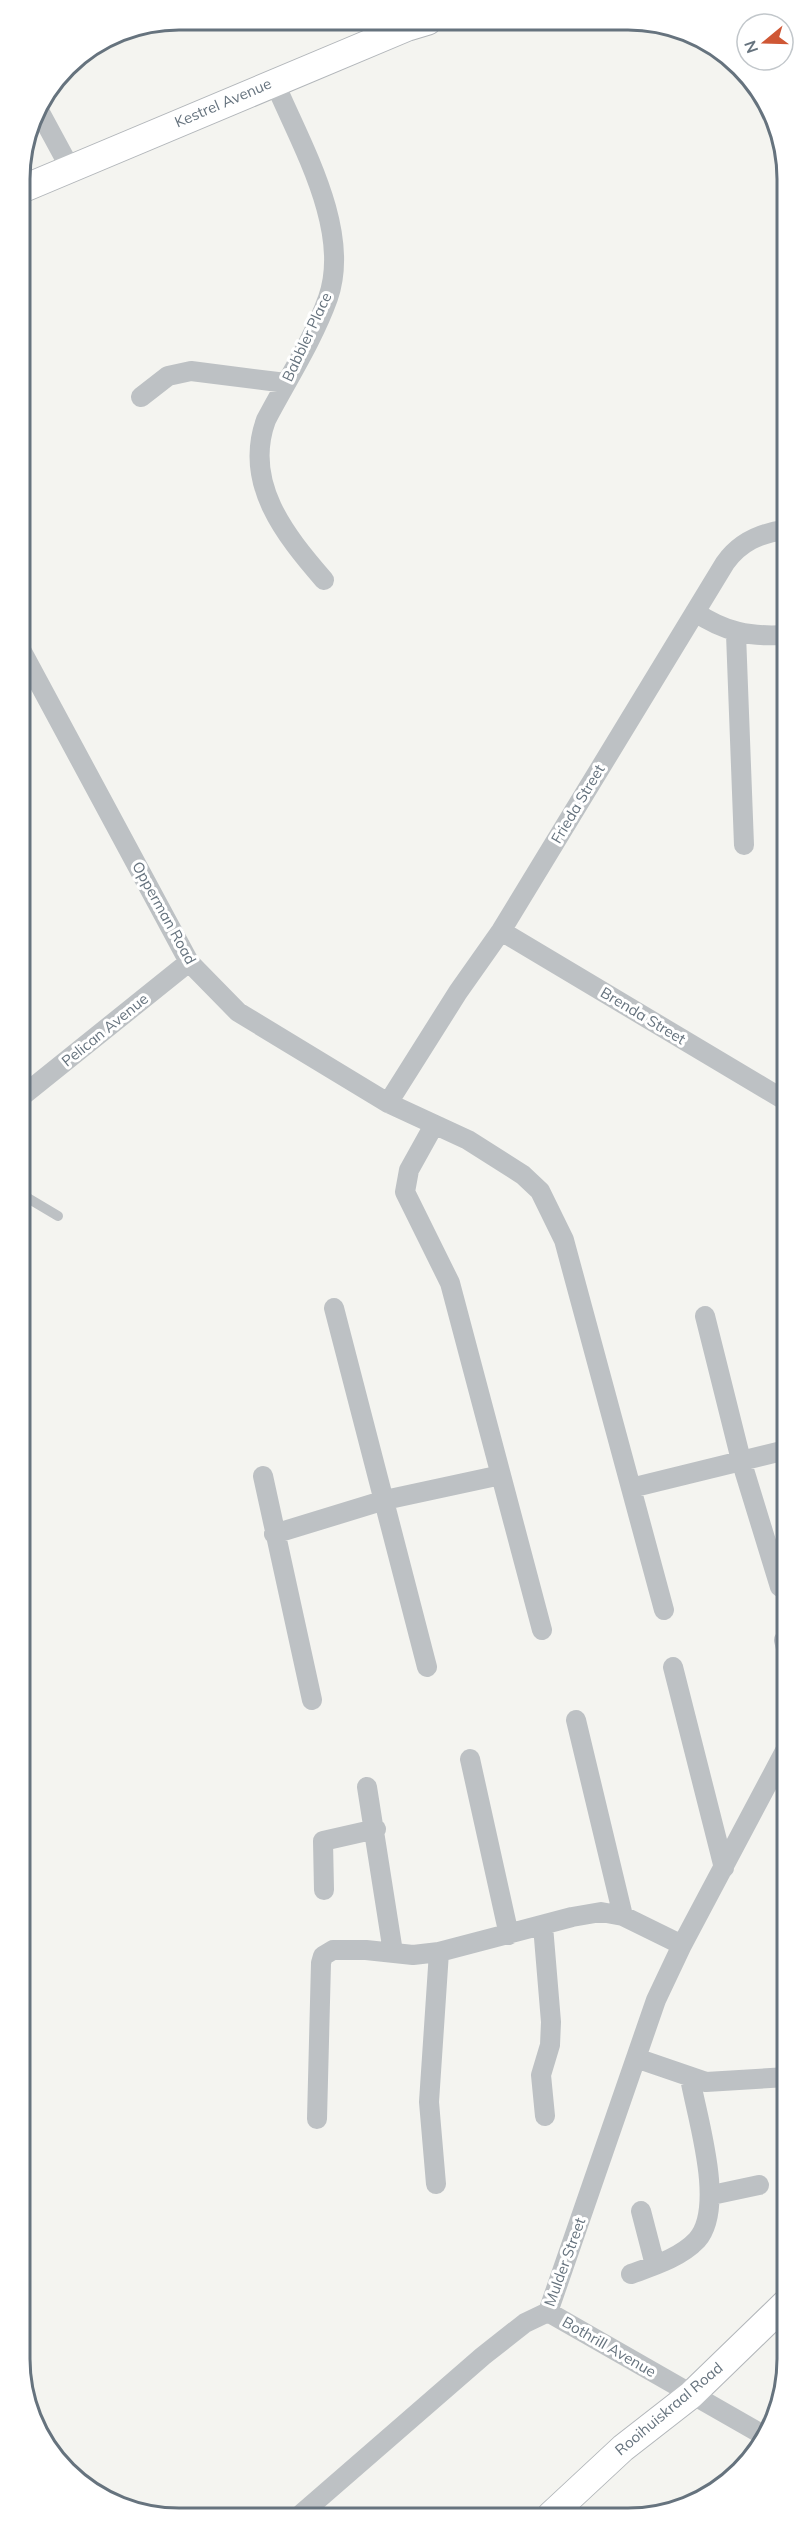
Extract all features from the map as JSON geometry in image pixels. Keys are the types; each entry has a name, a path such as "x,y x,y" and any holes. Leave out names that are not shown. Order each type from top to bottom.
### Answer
{"street":[{"name":"Kestrel Avenue","path":"30,186 397,30"},
{"name":"Babbler Place","path":"274,81 324,198 334,242 335,264 328,297 261,436 262,479 273,513 285,532 324,580"},
{"path":"43,118 70,168"},
{"path":"141,397 168,376 191,371 286,383"},
{"name":"Frieda Street","path":"388,1103 458,992 501,931 732,553 766,532 777,531"},
{"path":"695,612 716,626 736,634 754,637 777,636"},
{"path":"736,634 744,845"},
{"name":"Opperman Road","path":"30,667 189,962 238,1012 388,1103 468,1140 535,1184 549,1206 564,1240 664,1610"},
{"name":"Brenda Street","path":"501,931 777,1096"},
{"name":"Pelican Avenue","path":"30,1090 189,962"},
{"path":"434,1125 409,1170 405,1192 450,1283 542,1630"},
{"path":"334,1308 427,1667"},
{"path":"705,1316 741,1460 777,1577"},
{"path":"631,1488 777,1452"},
{"path":"274,1534 385,1500 501,1475"},
{"path":"263,1476 312,1700"},
{"path":"673,1666 724,1868"},
{"path":"576,1720 623,1916"},
{"path":"470,1759 509,1935"},
{"name":"Mulder Street","path":"309,2508 512,2332 548,2312 656,2000 682,1945 777,1766"},
{"path":"367,1786 376,1828 393,1952"},
{"path":"324,1890 323,1841 376,1828"},
{"path":"317,2119 323,1956 333,1950 413,1955 439,1952 572,1917 601,1912 623,1916 682,1945"},
{"path":"543,1926 551,2022 550,2045 541,2075 545,2116"},
{"path":"436,2184 429,2102 439,1952"},
{"path":"636,2058 706,2082 777,2078"},
{"path":"631,2274 678,2254 703,2232 712,2195 690,2078"},
{"path":"712,2195 759,2185"},
{"path":"641,2211 656,2265"},
{"name":"Bothrill Avenue","path":"548,2312 758,2432"},
{"name":"Rooihuiskraal Road","path":"559,2508 623,2448 691,2395 777,2312"}],"lane":[{"path":"30,1199 58,1216"}]}
